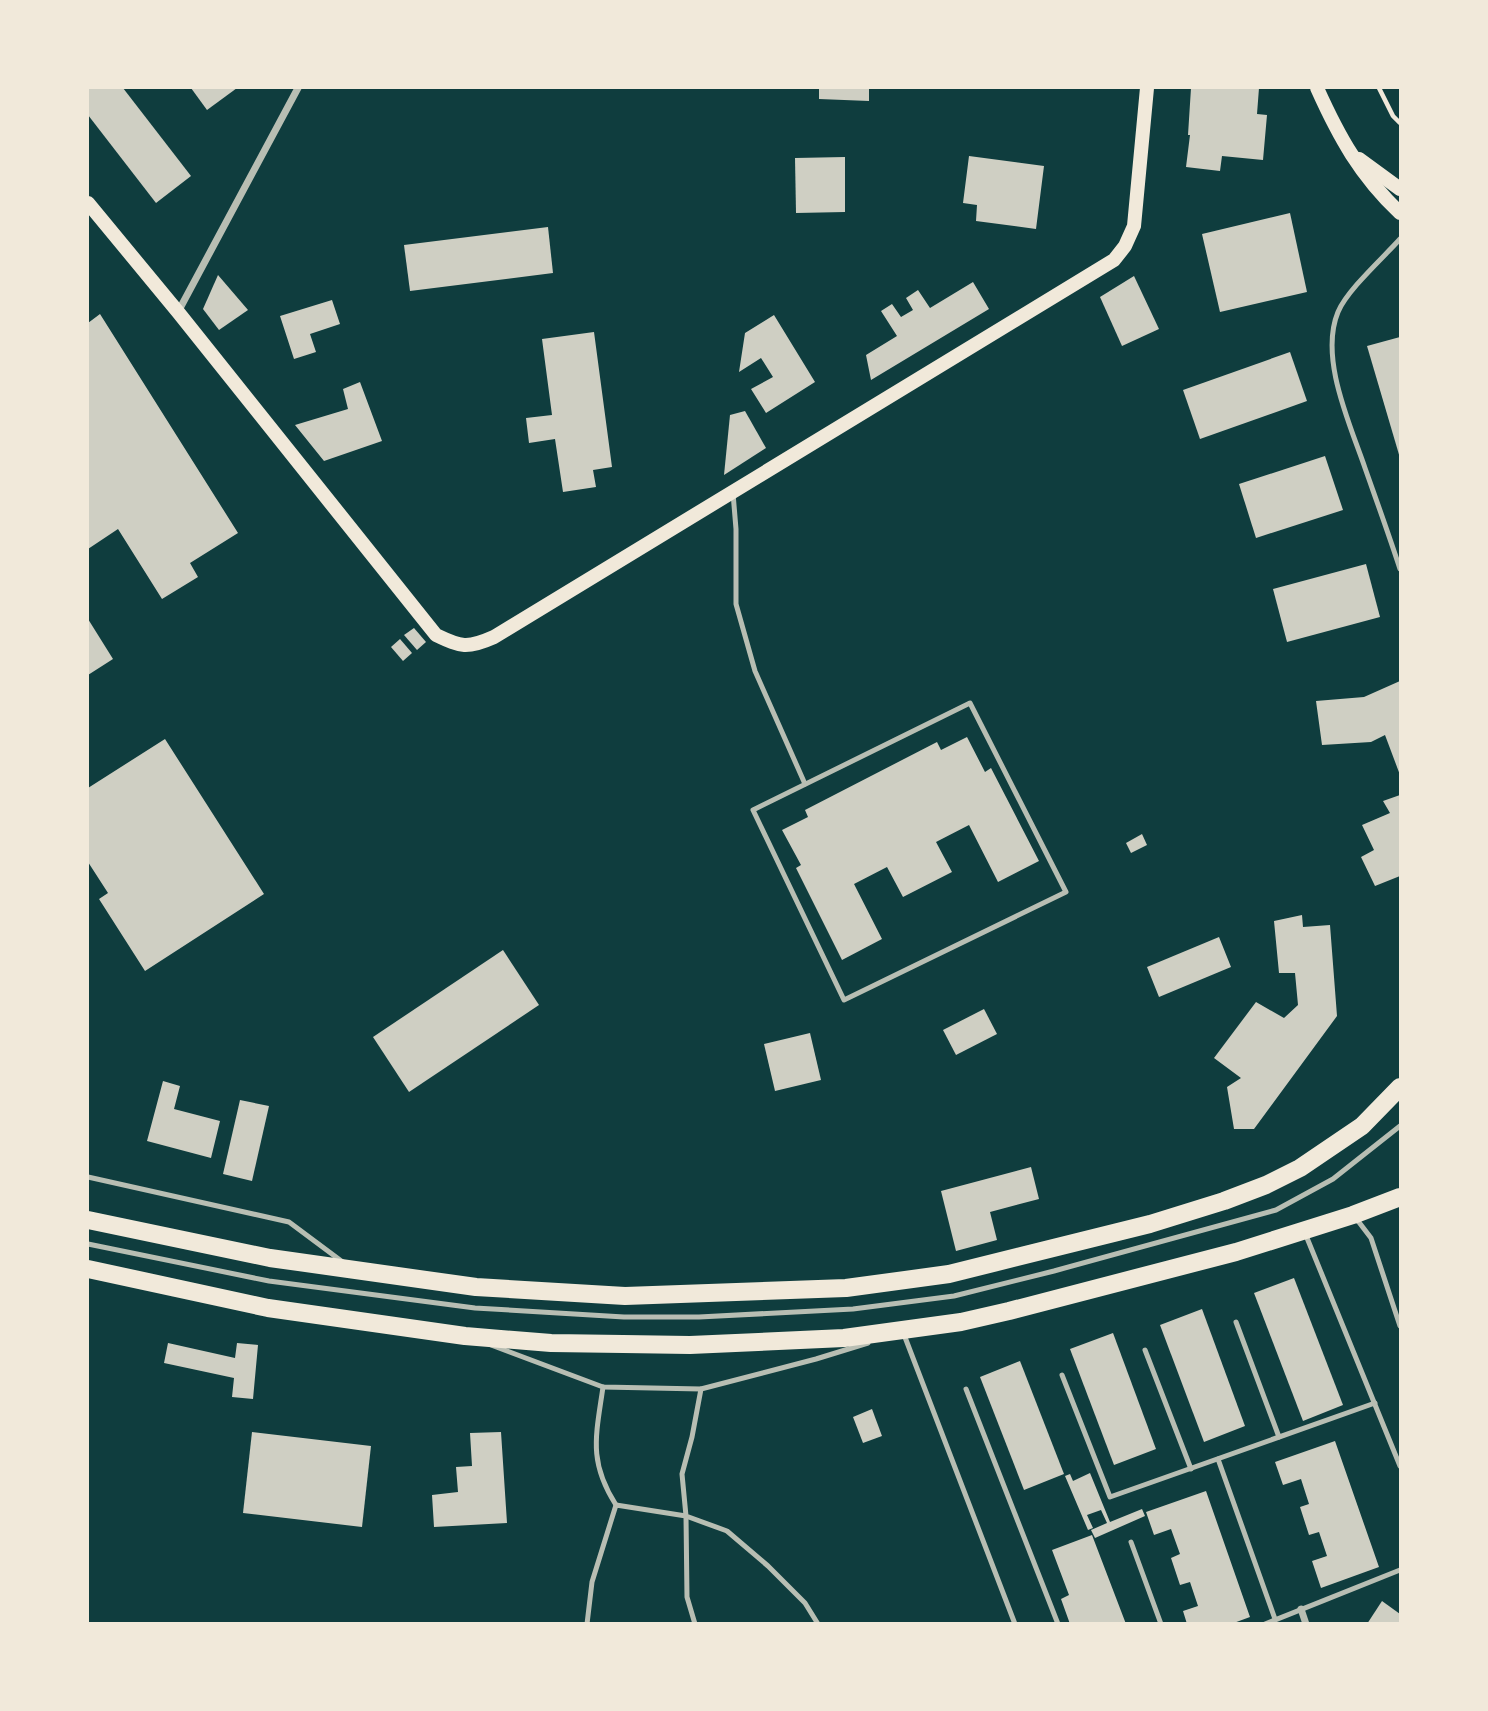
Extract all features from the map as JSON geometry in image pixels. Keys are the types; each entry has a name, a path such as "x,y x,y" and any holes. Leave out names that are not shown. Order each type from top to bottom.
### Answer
{"main road":[{"path":"88,203 436,635 462,647 479,644 494,637 1114,260 1125,246 1134,226 1147,88"},
{"path":"1317,88 1346,149 1380,194 1401,213"},
{"path":"1346,149 1401,189"},
{"path":"88,1220 270,1258 476,1287 625,1296 846,1288 949,1274 1150,1224 1224,1201 1300,1168 1362,1126 1401,1087"},
{"path":"88,1269 268,1308 465,1336 551,1343 690,1345 844,1338 961,1322 1009,1311 1225,1255 1353,1215 1401,1196"}],"street":[{"path":"178,312 298,88"},
{"path":"1301,1609 1306,1623"}],"lane":[{"path":"1401,239 1339,310 1333,329 1332,353 1340,397 1401,569"},
{"path":"733,493 736,604 755,671 805,784"},
{"path":"970,703 1066,892 844,1000 754,810 805,784 970,703"},
{"path":"88,1244 269,1281 475,1308 624,1317 699,1317 853,1309 954,1296 1276,1210 1333,1179 1401,1126"},
{"path":"88,1177 289,1222 355,1271"},
{"path":"1353,1215 1371,1238 1401,1326"},
{"path":"1304,1230 1401,1466"},
{"path":"1236,1322 1279,1437"},
{"path":"465,1336 603,1387 701,1389 816,1359 903,1331 1015,1623"},
{"path":"1145,1350 1191,1469"},
{"path":"1062,1375 1110,1497 1375,1403"},
{"path":"603,1387 594,1451 602,1483 616,1505 686,1516 727,1531 805,1603 817,1623"},
{"path":"695,1623 687,1597 686,1516 682,1474 701,1389"},
{"path":"966,1389 1058,1623"},
{"path":"1218,1459 1275,1619"},
{"path":"587,1623 592,1582 616,1505"},
{"path":"1130,1542 1161,1623"},
{"path":"1265,1623 1401,1570"}],"path":[{"path":"1379,88 1393,116 1401,123"}],"building":[{"path":"88,88 123,88 191,176 156,203 88,115"},
{"path":"191,88 237,88 207,110"},
{"path":"819,88 869,88 869,101 819,99"},
{"path":"1191,88 1259,88 1257,114 1267,115 1263,160 1222,156 1220,171 1186,167"},
{"path":"969,156 1044,166 1036,229 976,221 977,205 963,203"},
{"path":"845,157 845,212 796,213 795,158"},
{"path":"1290,213 1307,292 1220,312 1202,234"},
{"path":"548,227 553,273 410,291 404,245"},
{"path":"218,275 248,310 219,330 203,309"},
{"path":"1134,276 1159,329 1122,346 1100,297"},
{"path":"973,282 989,309 871,380 866,355 897,336 881,311 892,304 901,317 913,310 906,298 918,290 930,308"},
{"path":"332,300 340,324 310,334 316,352 294,359 280,316"},
{"path":"100,314 238,533 190,563 198,577 162,599 118,529 88,549 88,323"},
{"path":"774,315 815,382 766,413 751,389 773,377 761,358 739,372 745,333"},
{"path":"594,332 612,467 593,470 596,487 563,492 555,439 529,443 526,418 552,415 542,339"},
{"path":"1400,337 1400,458 1367,346"},
{"path":"1290,352 1307,401 1200,439 1183,390"},
{"path":"360,382 382,441 324,461 295,425 348,409 343,389"},
{"path":"745,411 766,448 724,475 730,415"},
{"path":"1325,456 1343,510 1256,538 1239,484"},
{"path":"1366,564 1380,617 1287,642 1273,589"},
{"path":"88,619 113,659 88,675"},
{"path":"414,628 426,642 417,650 404,635"},
{"path":"400,639 412,653 403,661 391,647"},
{"path":"1400,681 1400,775 1385,735 1371,742 1322,745 1316,701 1364,697"},
{"path":"967,737 985,772 991,768 1039,861 998,882 969,825 936,842 952,872 903,897 887,867 854,884 882,939 842,960 796,868 801,865 782,830 808,817 805,810 937,742 941,750"},
{"path":"165,739 264,894 145,971 99,899 108,893 88,862 88,788"},
{"path":"1400,795 1400,876 1375,886 1361,857 1374,850 1362,825 1390,813 1383,801"},
{"path":"1142,834 1147,845 1131,853 1126,843"},
{"path":"1302,915 1303,927 1330,925 1337,1016 1254,1129 1234,1129 1227,1087 1241,1078 1214,1058 1256,1002 1284,1018 1298,1005 1295,973 1279,973 1274,921"},
{"path":"1219,937 1231,967 1159,997 1147,967"},
{"path":"503,950 539,1005 409,1092 373,1037"},
{"path":"984,1009 997,1034 956,1055 943,1030"},
{"path":"810,1033 821,1080 775,1091 764,1044"},
{"path":"163,1081 180,1086 174,1109 220,1121 211,1158 147,1141"},
{"path":"240,1100 269,1106 252,1181 223,1174"},
{"path":"1031,1167 1039,1199 990,1212 997,1240 956,1251 941,1191"},
{"path":"1294,1278 1343,1405 1303,1421 1254,1293"},
{"path":"1202,1309 1245,1426 1204,1442 1160,1325"},
{"path":"1113,1333 1156,1449 1114,1465 1070,1349"},
{"path":"168,1343 235,1358 237,1343 258,1345 253,1399 232,1397 234,1378 164,1363"},
{"path":"1020,1361 1064,1474 1024,1490 980,1377"},
{"path":"872,1409 882,1436 863,1443 853,1417"},
{"path":"252,1432 371,1446 362,1527 243,1513"},
{"path":"501,1432 507,1523 434,1527 432,1495 458,1492 456,1467 472,1466 470,1433"},
{"path":"1335,1441 1379,1567 1321,1588 1312,1561 1327,1556 1319,1532 1309,1535 1300,1507 1309,1504 1301,1479 1283,1485 1275,1462"},
{"path":"1090,1473 1110,1522 1142,1509 1145,1516 1095,1538 1091,1530 1107,1523 1101,1510 1087,1515 1093,1528 1088,1530 1065,1476 1070,1474 1073,1481"},
{"path":"1206,1491 1250,1617 1231,1624 1187,1624 1183,1611 1198,1606 1190,1582 1180,1585 1171,1558 1180,1554 1171,1529 1154,1535 1146,1512"},
{"path":"1092,1535 1126,1624 1070,1624 1061,1599 1069,1595 1052,1550"},
{"path":"1382,1601 1400,1614 1400,1624 1367,1624"}]}
